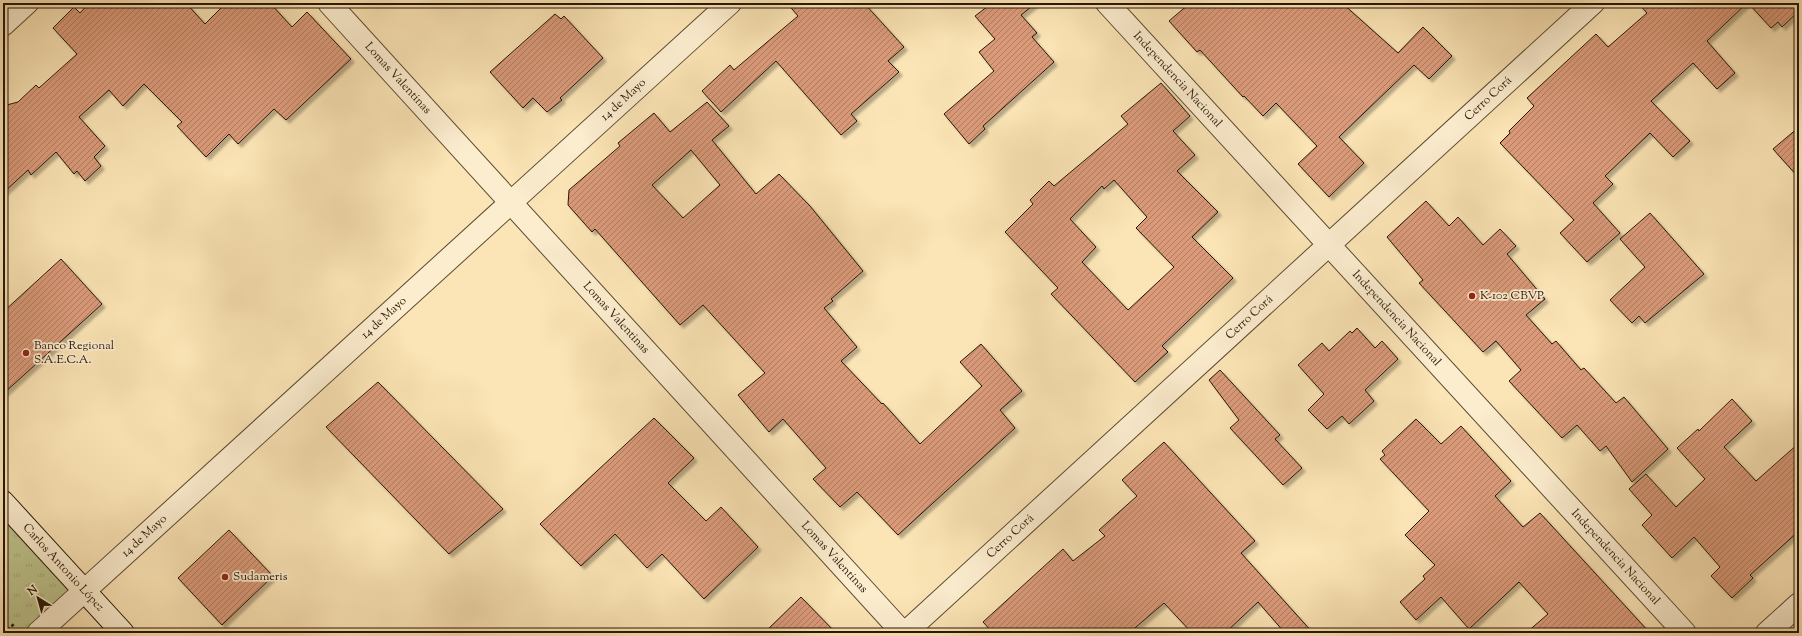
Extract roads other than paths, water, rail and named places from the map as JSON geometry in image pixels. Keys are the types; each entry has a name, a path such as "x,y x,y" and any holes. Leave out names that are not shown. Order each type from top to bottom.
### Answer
{"street":[{"path":"3,25 27,3"},
{"name":"Lomas Valentinas","path":"329,3 904,633"},
{"name":"14 de Mayo","path":"38,633 730,3"},
{"name":"Independencia Nacional","path":"1107,3 1685,633"},
{"name":"Cerro Corá","path":"904,633 1593,3"},
{"name":"Carlos Antonio López","path":"3,502 123,633"},
{"path":"1767,633 1799,604"}],"place":[{"name":"K-102 CBVP","path":"1472,296"},
{"name":"Banco Regional S.A.E.C.A.","path":"26,353"},
{"name":"Sudameris","path":"225,577"}]}
